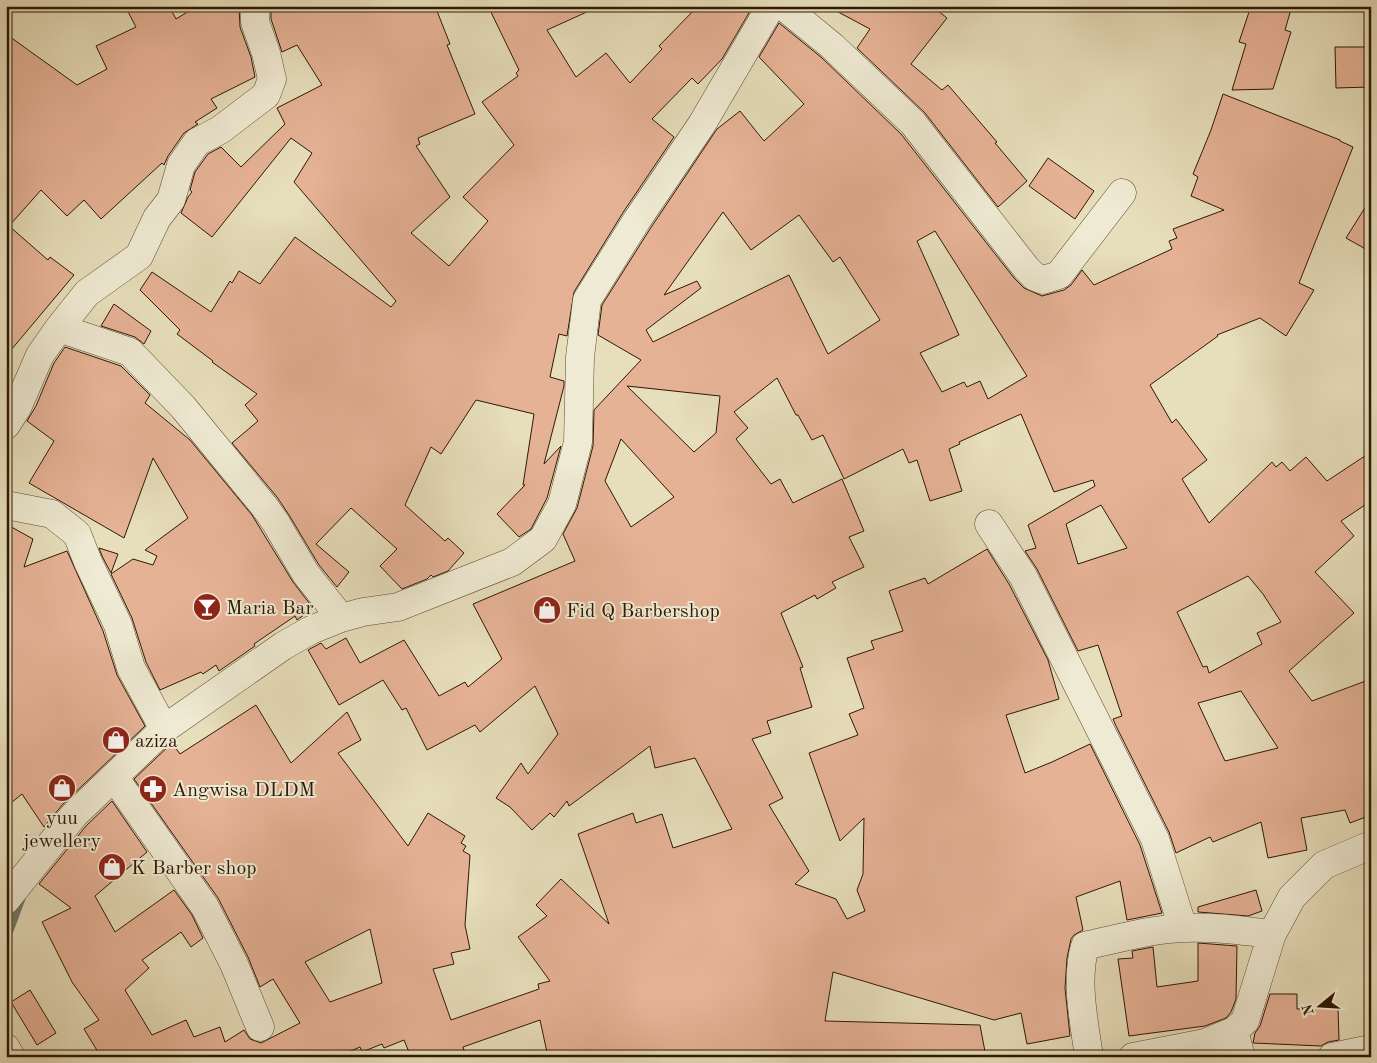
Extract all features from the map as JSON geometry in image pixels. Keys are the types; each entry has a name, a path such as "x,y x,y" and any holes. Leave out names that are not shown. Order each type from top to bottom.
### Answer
{"street":[{"path":"6,425 17,408 40,355 59,328 88,293 139,256 157,218 171,200 181,165 197,142 220,130 266,95 272,80 266,53 255,22 255,6"},
{"path":"6,900 74,815 164,729 283,646 311,630 341,618 364,612 398,607 512,562 543,539 562,504 578,442 580,357 587,300 637,220 702,124 771,6"},
{"path":"783,6 832,46 914,123 1013,252 1035,277 1043,280 1059,275 1122,193"},
{"path":"59,328 130,352 183,406 264,506 306,574 341,618"},
{"path":"6,505 52,514 78,534 88,562 118,625 131,668 164,729"},
{"path":"989,524 1023,576 1155,840 1183,928"},
{"path":"114,777 205,907 234,964 260,1027"},
{"path":"1134,1057 1205,1043 1237,1044 1272,934 1292,897 1324,865 1371,845"},
{"path":"1089,1057 1082,988 1081,960 1085,946 1150,932 1183,928 1230,929 1272,934"},
{"path":"6,1048 11,1057"},
{"path":"1332,1057 1371,1049"}],"building":[{"path":"125,6 169,6 176,19 197,6 239,6 240,27 251,57 255,77 211,99 217,108 195,122 198,124 184,133 164,165 162,163 101,219 84,200 67,216 41,190 9,226 48,260 50,257 74,275 6,356 6,34 77,85 107,69 96,46 136,27"},
{"path":"271,6 435,6 450,44 447,45 475,114 418,138 420,144 416,146 450,197 411,233 449,266 488,221 463,197 514,145 482,102 518,76 516,73 519,70 488,6 600,6 547,30 576,77 606,53 630,83 662,49 659,46 698,6 753,6 722,59 698,84 692,78 652,119 674,137 624,211 574,292 567,336 559,334 550,377 564,381 564,386 544,464 561,446 547,498 531,529 519,537 497,514 525,485 523,485 534,414 476,400 441,454 431,447 405,505 445,541 448,538 464,553 448,571 433,577 431,575 427,579 402,589 380,566 397,549 351,508 316,544 349,572 337,587 319,565 277,497 232,443 258,421 245,405 257,394 177,334 180,330 140,290 152,272 211,312 230,281 232,283 239,271 260,284 295,237 391,307 396,301 294,182 312,153 291,138 212,237 181,213 192,192 190,190 195,172 208,154 221,147 241,167 285,124 277,108 322,85 297,45 282,52 271,19"},
{"path":"827,6 932,6 947,18 911,64 942,90 948,85 997,142 995,143 1027,181 998,207 925,113 857,48 870,29"},
{"path":"1251,6 1292,6 1285,30 1291,32 1273,89 1232,90 1246,44 1239,42"},
{"path":"779,23 822,58 901,134 1014,278 1024,288 1042,296 1064,290 1071,285 1082,270 1094,285 1172,249 1169,241 1177,238 1173,229 1224,210 1191,196 1198,177 1193,174 1223,94 1340,140 1353,147 1299,283 1314,290 1286,336 1260,318 1217,335 1150,385 1172,423 1176,419 1207,460 1182,479 1209,523 1272,462 1276,467 1282,462 1290,471 1306,457 1327,481 1371,452 1371,501 1341,521 1354,536 1315,572 1354,613 1289,671 1312,701 1371,679 1371,815 1350,823 1345,810 1301,818 1307,850 1268,858 1261,822 1213,842 1210,837 1176,853 1169,832 1113,719 1122,716 1098,645 1078,651 1037,569 1025,551 1036,548 1028,525 1095,486 1093,480 1054,492 1021,414 959,442 960,444 949,449 962,491 930,501 917,460 909,463 903,449 844,479 823,435 812,440 798,415 796,415 777,378 734,412 748,428 736,439 771,484 780,479 793,503 842,479 864,531 849,537 864,567 832,582 836,588 817,599 815,595 781,613 803,667 800,668 812,707 767,721 771,733 752,739 783,798 769,805 809,871 795,884 836,899 847,919 865,911 857,890 863,874 864,818 840,841 809,753 858,735 849,714 864,708 847,658 874,649 871,641 903,631 889,591 925,578 928,584 987,549 1009,584 1048,660 1059,699 1006,715 1025,773 1090,744 1140,845 1162,913 1127,920 1120,881 1076,897 1083,930 1071,939 1067,958 1065,988 1070,1036 1027,1044 1021,1013 994,1020 833,972 825,1021 980,1025 986,1057 548,1057 540,1020 463,1047 466,1057 411,1057 404,1040 384,1048 382,1044 362,1052 360,1047 337,1057 101,1057 84,1029 99,1020 72,982 42,922 71,908 39,884 86,826 112,801 147,852 95,896 115,932 174,890 192,915 203,938 191,947 181,932 142,960 149,968 125,990 152,1035 186,1020 194,1037 220,1027 225,1042 244,1030 250,1039 261,1043 300,1023 273,979 260,987 248,957 218,898 134,779 172,743 180,754 256,705 291,763 347,712 361,740 338,753 408,846 428,813 465,836 461,843 466,846 463,851 470,855 465,925 470,949 451,953 454,964 433,969 451,1020 539,989 538,984 550,981 518,937 547,916 536,905 561,879 609,924 578,834 633,813 636,823 662,814 673,848 732,829 695,758 655,768 650,746 569,806 567,801 554,817 550,813 532,830 510,807 496,798 521,763 528,774 558,734 535,686 480,732 475,725 427,750 406,708 402,710 383,680 339,705 308,650 321,643 326,649 346,638 360,663 404,640 439,696 465,682 468,687 502,659 473,604 575,561 563,534 577,508 593,446 594,410 641,360 598,335 602,305 717,129 740,111 764,141 804,104 759,57","holes":["723,212 751,250 799,215 833,262 840,257 880,320 828,354 789,275 653,342 646,330 701,288 697,281 664,295","935,231 1027,376 988,399 980,381 967,387 964,382 942,392 920,353 959,335 917,241","627,386 720,396 716,433 694,452","621,439 674,497 631,527 605,481","1101,505 1127,548 1078,564 1066,524","1248,576 1263,594 1281,622 1257,633 1262,644 1209,673 1207,666 1203,667 1177,612","1241,691 1278,748 1225,761 1198,703","370,929 382,983 330,1002 305,962"]},
{"path":"1335,47 1371,47 1371,87 1336,88"},
{"path":"1048,158 1094,191 1075,219 1029,186"},
{"path":"1371,198 1371,252 1346,238"},
{"path":"114,304 151,331 144,344 135,337 101,326"},
{"path":"65,347 121,366 150,395 145,403 190,440 252,515 293,582 313,608 297,620 295,616 219,671 216,665 203,674 201,672 160,690 146,662 132,618 111,574 133,559 153,565 157,556 145,550 188,518 153,458 124,538 29,483 54,441 27,421 36,406 54,363"},
{"path":"6,524 33,539 24,567 67,551 103,631 117,675 145,726 63,804 44,827 22,794 6,807"},
{"path":"99,548 118,554 111,573 102,556"},
{"path":"1256,890 1262,911 1248,916 1198,912 1198,907"},
{"path":"1198,943 1237,946 1236,999 1231,1012 1226,1018 1205,1026 1129,1036 1118,959 1133,958 1132,951 1153,947 1157,987 1198,981"},
{"path":"30,990 56,1033 37,1045 11,1002"},
{"path":"1270,994 1297,994 1297,1009 1338,1008 1339,1040 1328,1042 1321,1046 1253,1043"}],"waterway":[{"path":"6,940 22,897"}],"place":[{"name":"Maria Bar","path":"207,607"},
{"name":"Fid Q Barbershop","path":"547,610"},
{"name":"aziza","path":"116,740"},
{"name":"yuu jewellery","path":"62,788"},
{"name":"Angwisa DLDM","path":"153,789"},
{"name":"K Barber shop","path":"112,867"}]}
